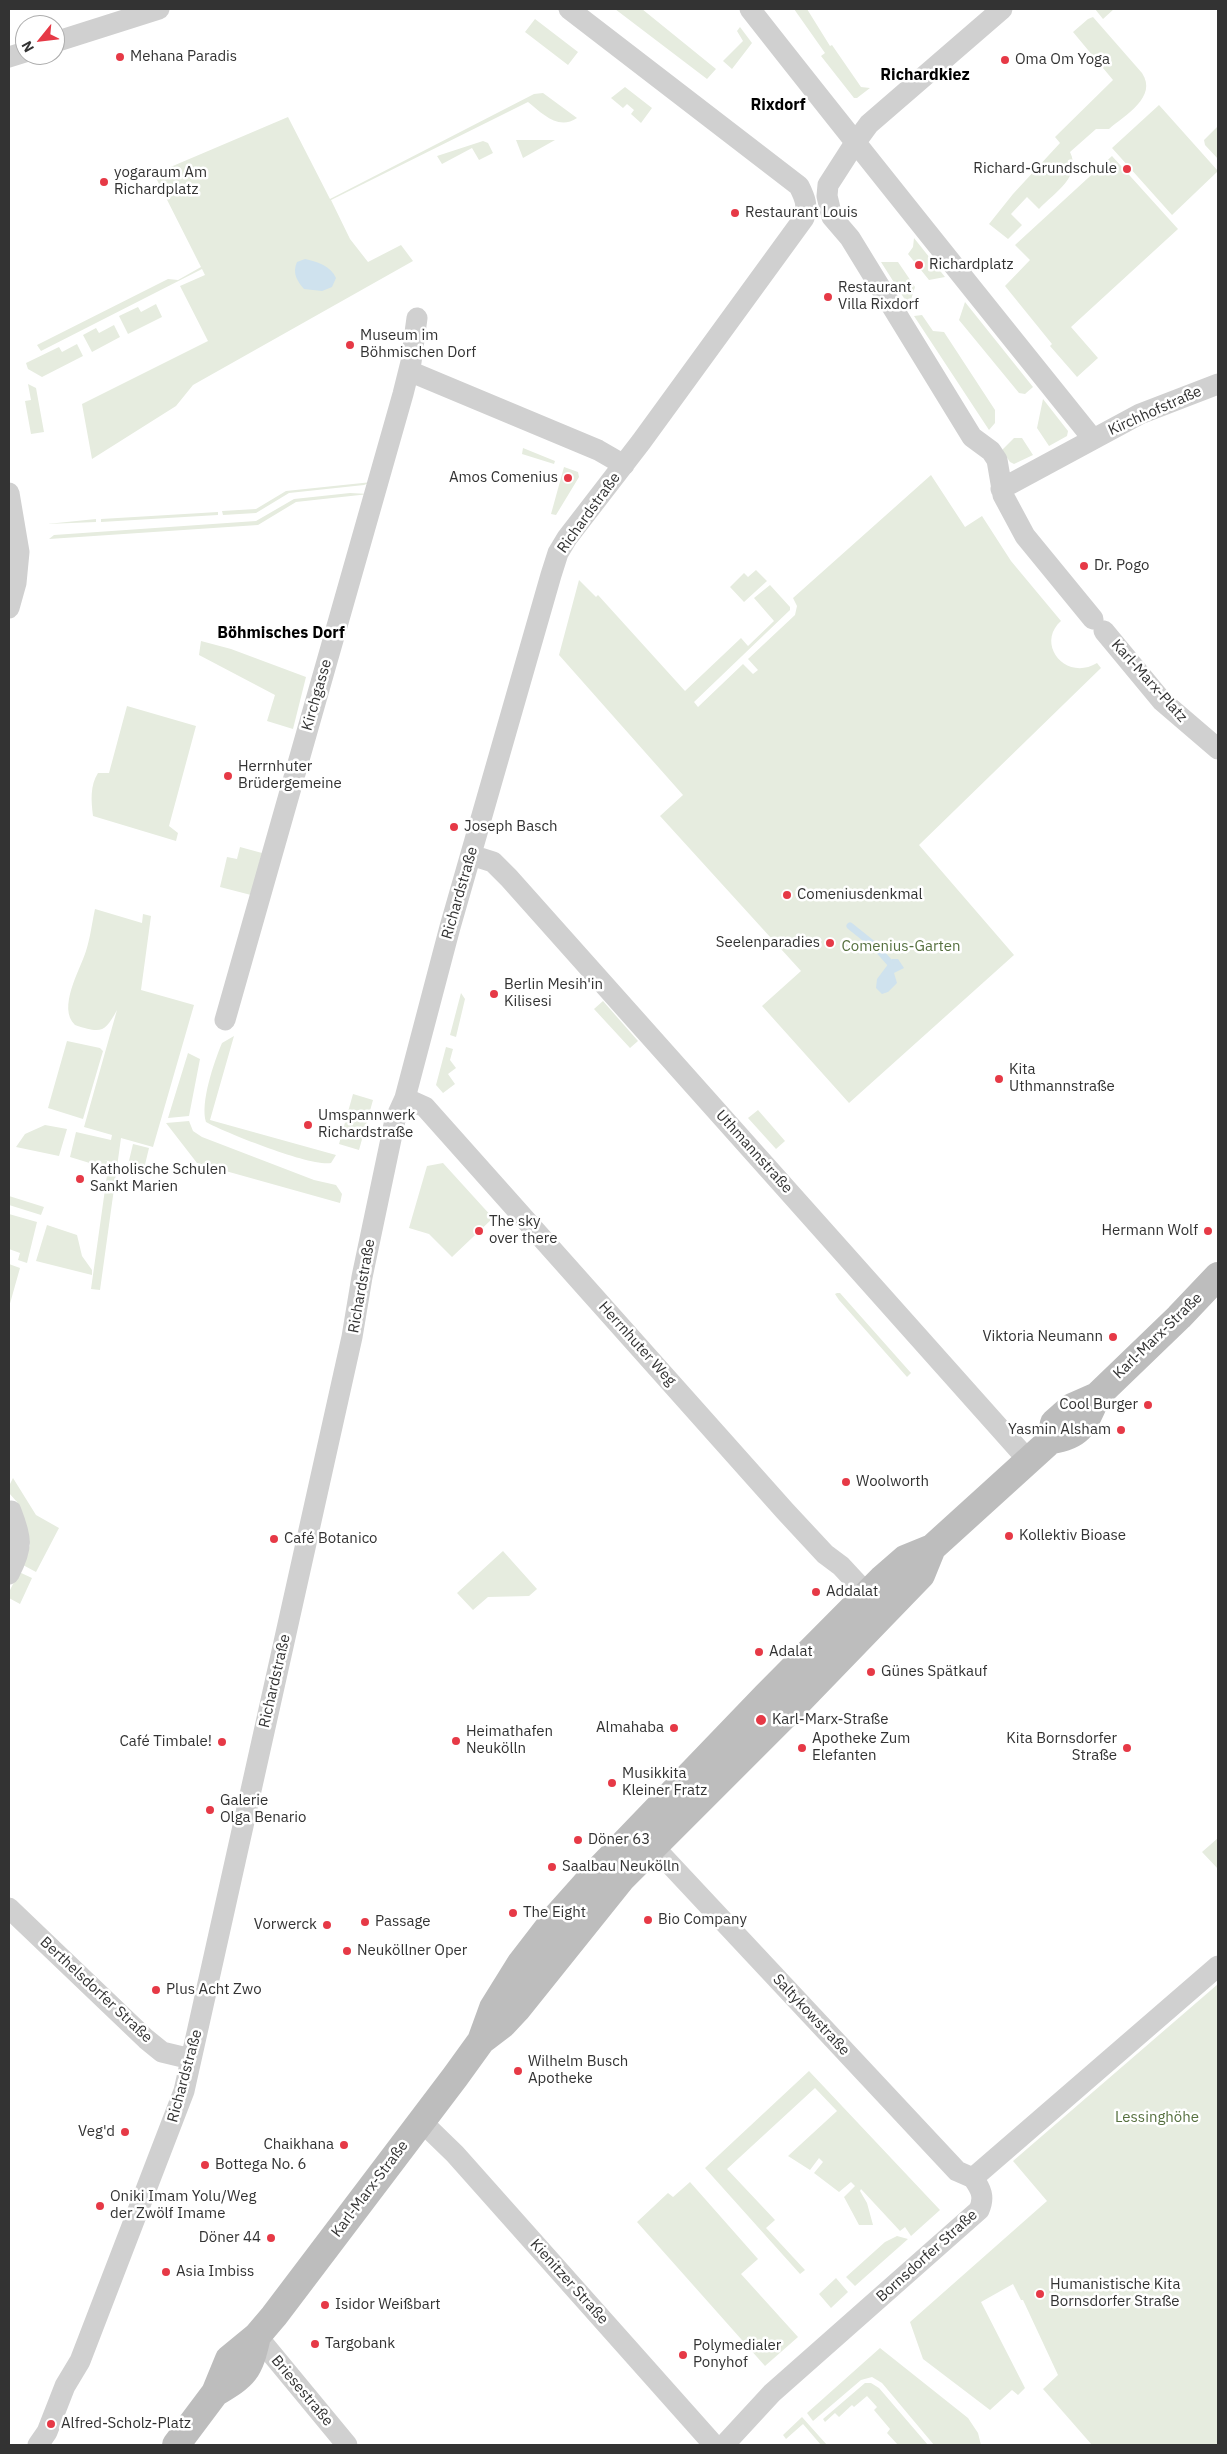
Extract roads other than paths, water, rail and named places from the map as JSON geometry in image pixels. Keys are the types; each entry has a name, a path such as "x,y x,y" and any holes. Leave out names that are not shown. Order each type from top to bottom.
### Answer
{"main road":[{"name":"Karl-Marx-Straße","path":"481,2041 492,2008 505,1986 558,1915 766,1696 867,1594 905,1559 932,1548 1051,1440 1068,1438 1086,1422 1097,1396 1180,1317 1218,1276"},
{"name":"Karl-Marx-Straße","path":"176,2445 215,2393 240,2378 251,2361 257,2336 481,2041 503,2024 517,2009 598,1906 653,1846 800,1700 921,1575 932,1548"}],"street":[{"path":"65,39 159,9"},
{"name":"Richardstraße","path":"38,2445 47,2432 65,2386 80,2361 180,2104 352,1337 395,1120 405,1098 471,855 558,553 804,218 807,208 806,198 799,186 569,9"},
{"path":"750,9 854,143 974,288 1093,439 1001,489 997,460 991,450 972,436 850,238 832,217 827,196 828,185 854,143 869,124 1002,9"},
{"name":"Kirchgasse","path":"225,1020 409,371 417,318"},
{"path":"409,371 598,450 624,464"},
{"name":"Kirchhofstraße","path":"1093,439 1166,403 1218,384"},
{"name":"Karl-Marx-Platz","path":"1001,489 1030,542 1098,625 1162,701 1218,749"},
{"path":"9,492 19,552 18,568 9,608"},
{"name":"Uthmannstraße","path":"471,855 492,862 509,878 1028,1460"},
{"name":"Herrnhuter Weg","path":"405,1098 425,1108 432,1114 792,1518 825,1554 842,1566 867,1594"},
{"path":"9,1574 21,1545 11,1511"},
{"name":"Saltykowstraße","path":"653,1846 957,2171 973,2178"},
{"name":"Berthelsdorfer Straße","path":"9,1908 146,2039 162,2052 191,2058"},
{"path":"973,2178 1218,1966"},
{"name":"Kienitzer Straße","path":"422,2121 456,2154 714,2445"},
{"name":"Bornsdorfer Straße","path":"724,2445 772,2393 979,2210 982,2204 981,2188 973,2178"},
{"name":"Briesestraße","path":"257,2336 347,2445"}],"water":[{"path":"305,259 331,270 336,278 332,287 322,291 304,289 297,280 295,270 297,262"},
{"path":"892,959 898,959 904,968 894,973 897,983 888,992 882,994 876,988 877,979"}],"waterway":[{"path":"850,926 875,946 890,963"}],"place":[{"name":"Mehana Paradis","path":"120,57"},
{"name":"Oma Om Yoga","path":"1005,60"},
{"name":"Richard-Grundschule","path":"1127,169"},
{"name":"yogaraum Am Richardplatz","path":"104,182"},
{"name":"Restaurant Louis","path":"735,213"},
{"name":"Richardplatz","path":"919,265"},
{"name":"Restaurant Villa Rixdorf","path":"828,297"},
{"name":"Museum im Böhmischen Dorf","path":"350,345"},
{"name":"Amos Comenius","path":"568,478"},
{"name":"Dr. Pogo","path":"1084,566"},
{"name":"Herrnhuter Brüdergemeine","path":"228,776"},
{"name":"Joseph Basch","path":"454,827"},
{"name":"Comeniusdenkmal","path":"787,895"},
{"name":"Seelenparadies","path":"830,943"},
{"name":"Berlin Mesih'in Kilisesi","path":"494,994"},
{"name":"Kita Uthmannstraße","path":"999,1079"},
{"name":"Umspannwerk Richardstraße","path":"308,1125"},
{"name":"Katholische Schulen Sankt Marien","path":"80,1179"},
{"name":"The sky over there","path":"479,1231"},
{"name":"Hermann Wolf","path":"1208,1231"},
{"name":"Viktoria Neumann","path":"1113,1337"},
{"name":"Cool Burger","path":"1148,1405"},
{"name":"Yasmin Alsham","path":"1121,1430"},
{"name":"Woolworth","path":"846,1482"},
{"name":"Kollektiv Bioase","path":"1009,1536"},
{"name":"Café Botanico","path":"274,1539"},
{"name":"Addalat","path":"816,1592"},
{"name":"Adalat","path":"759,1652"},
{"name":"Günes Spätkauf","path":"871,1672"},
{"name":"Karl-Marx-Straße","path":"761,1720"},
{"name":"Almahaba","path":"674,1728"},
{"name":"Heimathafen Neukölln","path":"456,1741"},
{"name":"Café Timbale!","path":"222,1742"},
{"name":"Apotheke Zum Elefanten","path":"802,1748"},
{"name":"Kita Bornsdorfer Straße","path":"1127,1748"},
{"name":"Musikkita Kleiner Fratz","path":"612,1783"},
{"name":"Galerie Olga Benario","path":"210,1810"},
{"name":"Döner 63","path":"578,1840"},
{"name":"Saalbau Neukölln","path":"552,1867"},
{"name":"The Eight","path":"513,1913"},
{"name":"Bio Company","path":"648,1920"},
{"name":"Passage","path":"365,1922"},
{"name":"Vorwerck","path":"327,1925"},
{"name":"Neuköllner Oper","path":"347,1951"},
{"name":"Plus Acht Zwo","path":"156,1990"},
{"name":"Wilhelm Busch Apotheke","path":"518,2071"},
{"name":"Veg'd","path":"125,2132"},
{"name":"Chaikhana","path":"344,2145"},
{"name":"Bottega No. 6","path":"205,2165"},
{"name":"Oniki Imam Yolu/Weg der Zwölf Imame","path":"100,2206"},
{"name":"Döner 44","path":"271,2238"},
{"name":"Asia Imbiss","path":"166,2272"},
{"name":"Humanistische Kita Bornsdorfer Straße","path":"1040,2294"},
{"name":"Isidor Weißbart","path":"325,2305"},
{"name":"Targobank","path":"315,2344"},
{"name":"Polymedialer Ponyhof","path":"683,2355"},
{"name":"Alfred-Scholz-Platz","path":"51,2424"}],"district":[{"name":"Richardkiez","path":"925,75"},
{"name":"Rixdorf","path":"778,105"},
{"name":"Böhmisches Dorf","path":"281,633"}],"park label":[{"name":"Comenius-Garten","path":"901,947"},
{"name":"Lessinghöhe","path":"1157,2118"}]}
